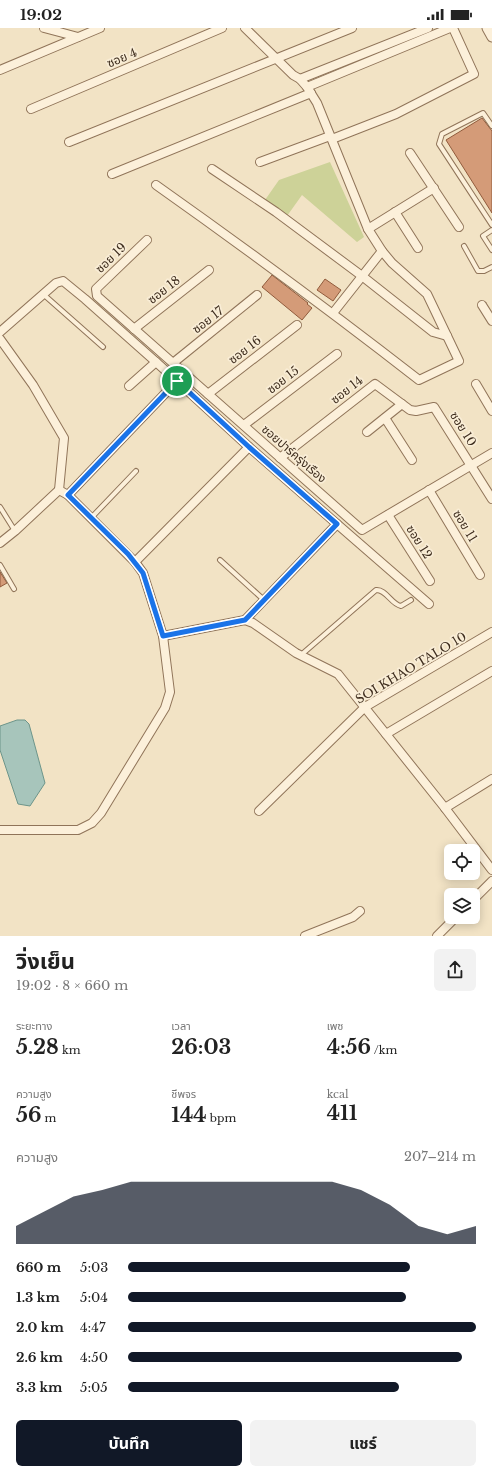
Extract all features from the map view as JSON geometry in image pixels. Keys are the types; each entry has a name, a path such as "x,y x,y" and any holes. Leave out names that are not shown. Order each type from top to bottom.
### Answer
{"street":[{"path":"44,28 78,37"},
{"path":"0,70 100,28"},
{"name":"ซอย 4","path":"31,109 222,28"},
{"path":"156,185 246,248 334,313 419,380 458,361 448,336 426,294 392,263 382,251 368,229 331,138 309,90 300,79 293,75 245,28"},
{"path":"69,142 352,28"},
{"path":"300,79 428,28"},
{"path":"112,174 450,28"},
{"path":"260,162 396,114 474,74 453,28"},
{"path":"410,153 459,227"},
{"path":"212,169 276,212 362,276 433,332 448,336"},
{"path":"368,229 434,188"},
{"path":"395,212 418,248"},
{"name":"ซอย 19","path":"97,296 96,289 148,240"},
{"path":"334,313 382,251"},
{"name":"ซอย 18","path":"134,329 209,270"},
{"path":"0,332 56,283 63,281 156,362 249,447 429,604"},
{"name":"ซอย 17","path":"172,363 257,295"},
{"name":"ซอยปาร์ครุ่งเรือง","path":"97,296 362,530 492,453"},
{"path":"482,305 492,321"},
{"name":"ซอย 16","path":"208,394 297,325"},
{"path":"0,339 33,385 64,438 59,490 15,531 0,542"},
{"name":"ซอย 15","path":"244,426 337,354"},
{"path":"129,386 156,362"},
{"path":"68,495 177,381"},
{"name":"ซอย 14","path":"280,458 376,384 410,410 416,411 434,407"},
{"path":"476,384 492,411"},
{"path":"367,432 402,404"},
{"name":"ซอย 10","path":"434,407 492,499"},
{"path":"385,418 412,460"},
{"path":"135,562 249,447"},
{"path":"0,830 78,830 92,823 100,814 165,708 170,692 163,636 143,573 135,562 92,517 68,495 59,490"},
{"name":"ซอย 11","path":"429,490 480,575"},
{"name":"ซอย 12","path":"388,514 430,582"},
{"path":"245,620 337,524"},
{"path":"163,636 245,620 253,623 296,654 301,655 338,674 445,808 492,870"},
{"name":"SOI KHAO TALO 10","path":"259,811 365,707 492,632"},
{"path":"386,734 492,671"},
{"path":"445,808 492,779"},
{"path":"480,893 492,881"},
{"path":"305,936 353,917 360,911"},
{"path":"437,936 449,924"}],"lane":[{"path":"492,126 483,113 442,134 439,144 492,225"},
{"path":"492,230 483,236 492,250"},
{"path":"464,246 478,271 484,271 492,267"},
{"path":"43,294 102,347"},
{"path":"92,517 136,471"},
{"path":"0,507 15,531"},
{"path":"220,560 264,600"},
{"path":"0,565 14,589"},
{"path":"301,655 376,590 383,592 397,605 401,606 411,600"}],"green space":[{"path":"330,162 364,237 357,242 302,195 287,216 265,200 279,180"}],"water":[{"path":"17,720 25,720 29,724 45,783 30,806 18,804 0,750 0,726"}],"building":[{"path":"482,118 492,131 492,213 446,140"},
{"path":"272,275 308,303 307,304 312,308 302,320 262,287"},
{"path":"325,279 341,290 333,301 317,290"},
{"path":"0,572 7,583 0,587"}],"route":[{"path":"177,381 249,447 337,524 245,620 238,620 163,636 143,573 128,554 68,495 177,381"}]}
